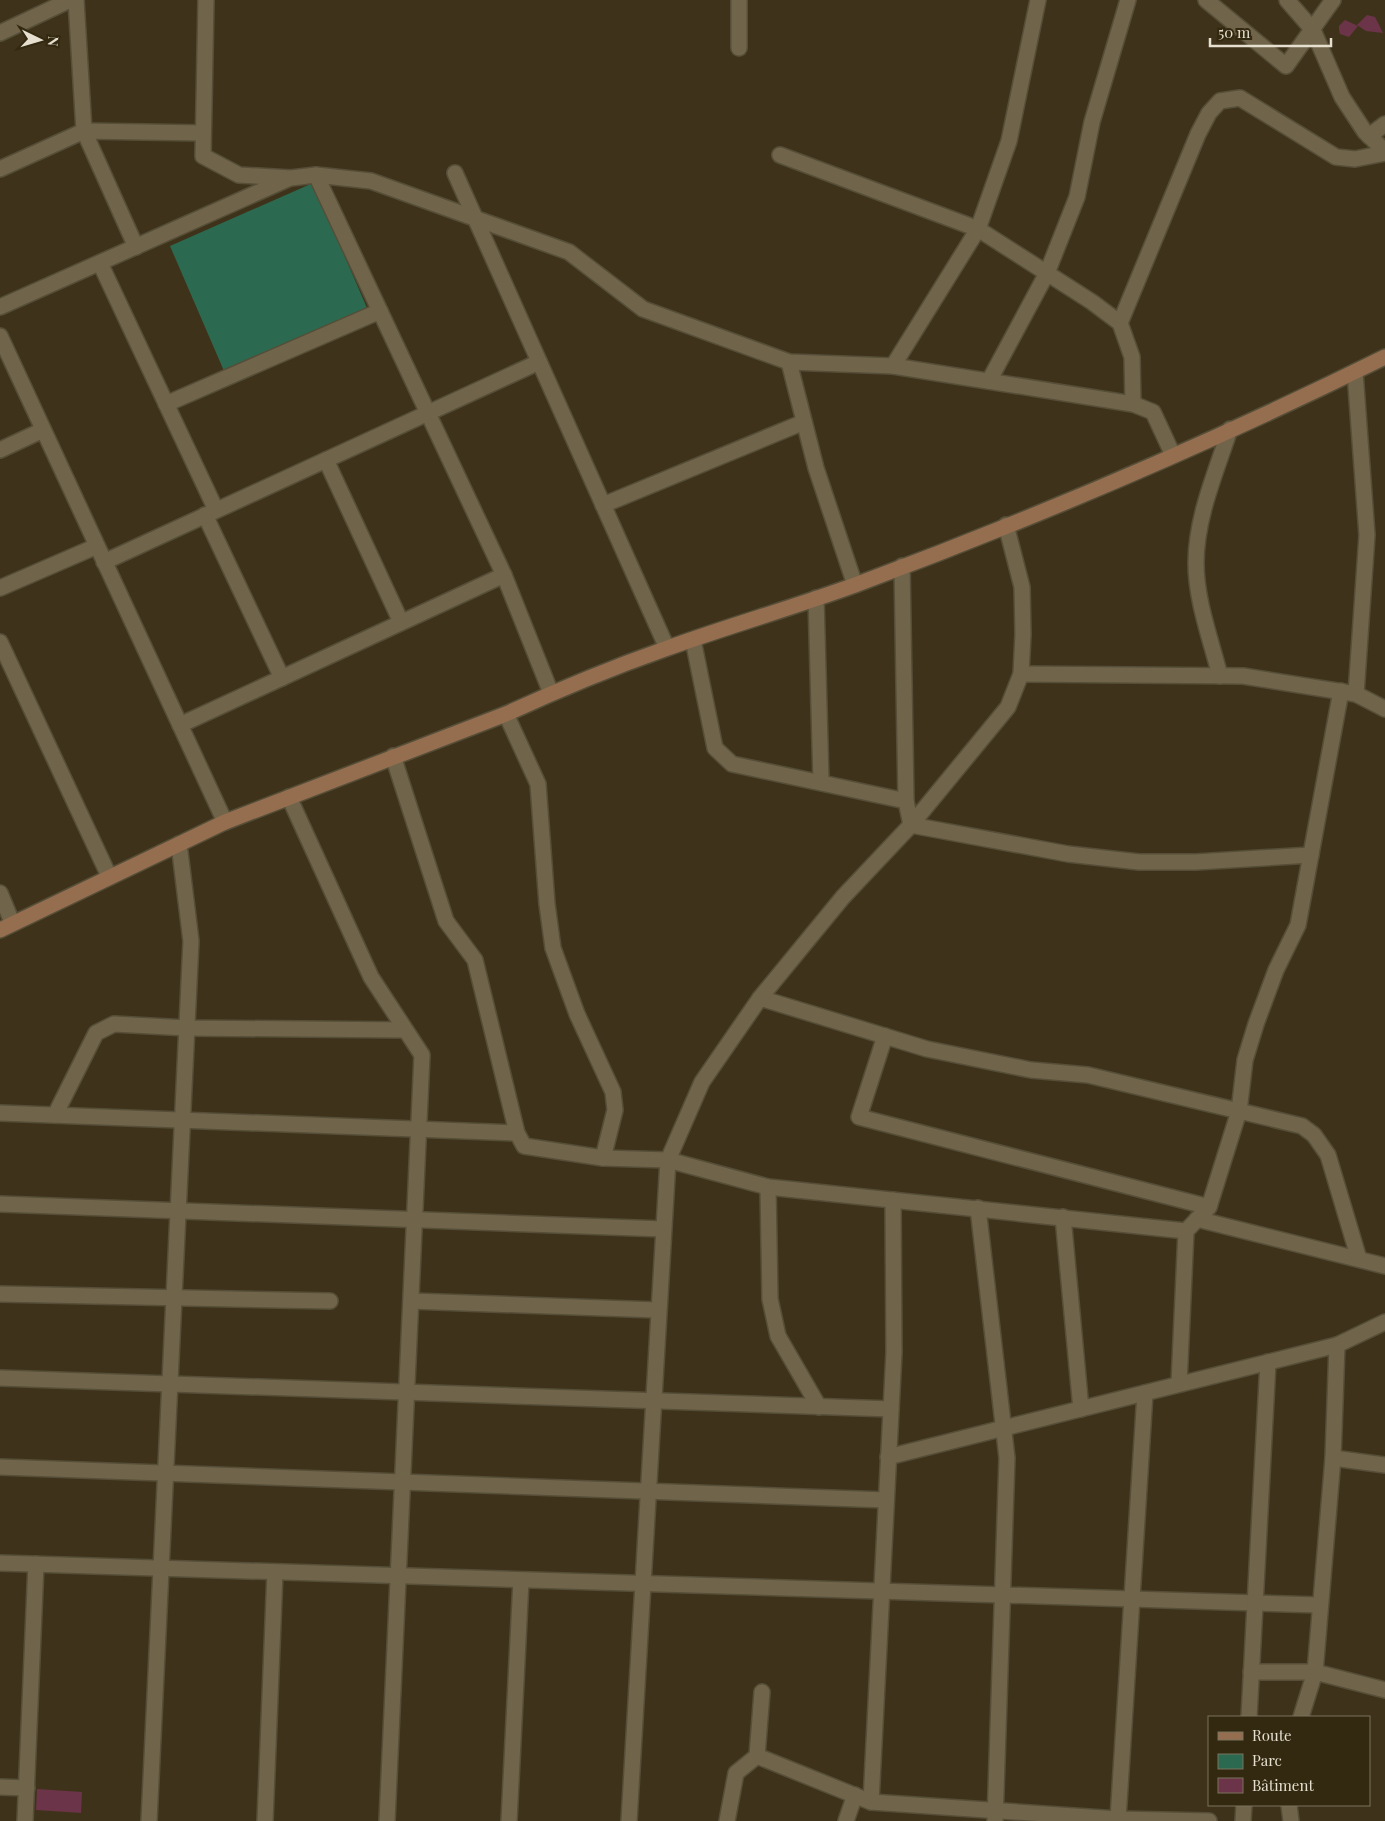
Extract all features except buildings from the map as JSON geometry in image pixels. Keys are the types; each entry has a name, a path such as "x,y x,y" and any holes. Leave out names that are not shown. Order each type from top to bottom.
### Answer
{"main road":[{"path":"6,926 225,822 506,714 667,648 855,585 1006,525 1173,455 1385,357"}],"street":[{"path":"0,33 70,0"},
{"path":"76,0 84,131 136,247"},
{"path":"206,0 203,156 239,175 291,178 316,175 371,181 570,252 643,309 789,362 893,366 1133,404 1153,412 1173,455"},
{"path":"739,0 739,48"},
{"path":"893,366 978,229 1009,141 1038,0"},
{"path":"989,381 1047,273 1077,197 1092,122 1128,0"},
{"path":"1206,0 1286,66 1334,0"},
{"path":"1286,0 1313,30 1342,97 1369,136 1385,152"},
{"path":"1120,323 1198,134 1209,113 1220,101 1240,98 1336,157 1355,159 1385,152"},
{"path":"1369,136 1385,124"},
{"path":"0,169 84,131 203,133"},
{"path":"780,155 978,229 1120,323 1132,357 1133,404"},
{"path":"455,173 667,648"},
{"path":"316,175 504,575 551,694"},
{"path":"0,308 291,178"},
{"path":"100,263 166,404 210,513 282,678"},
{"path":"166,404 380,311"},
{"path":"0,336 225,822"},
{"path":"104,562 539,362"},
{"path":"789,362 816,468 855,585"},
{"path":"1355,372 1367,535 1356,694"},
{"path":"603,506 804,422"},
{"path":"1220,676 1200,596 1196,562 1204,506 1230,429"},
{"path":"0,450 43,430"},
{"path":"326,460 401,622"},
{"path":"628,1821 644,1584 657,1310 668,1160 702,1082 760,998 843,898 911,825 1008,707 1021,674 1024,634 1022,588 1006,525"},
{"path":"0,588 97,546"},
{"path":"902,566 906,800 911,825"},
{"path":"180,725 504,575"},
{"path":"816,598 821,781"},
{"path":"693,640 715,748 732,764 906,800"},
{"path":"0,642 109,876"},
{"path":"1021,674 1242,676 1356,694 1385,709"},
{"path":"1179,1384 1186,1231 1209,1207 1239,1110 1245,1060 1276,970 1298,926 1340,691"},
{"path":"506,714 538,784 547,904 553,948 577,1014 613,1092 615,1110 602,1158"},
{"path":"393,756 446,921 475,960 517,1133 524,1146 602,1158 668,1160 768,1187 1186,1231"},
{"path":"289,797 355,944 372,977 422,1055 387,1821"},
{"path":"911,825 1068,854 1139,862 1196,862 1311,854"},
{"path":"149,1821 191,941 179,844"},
{"path":"0,893 6,926"},
{"path":"760,998 927,1049 1031,1070 1088,1074 1302,1126 1314,1135 1328,1155 1359,1260"},
{"path":"54,1115 96,1033 114,1024 187,1028 405,1030"},
{"path":"886,1036 859,1117 1209,1207"},
{"path":"1,1110 54,1115 517,1133"},
{"path":"768,1187 770,1299 778,1336 818,1407"},
{"path":"871,1802 894,1352 893,1200"},
{"path":"0,1204 663,1229"},
{"path":"978,1208 1007,1458 1004,1595 995,1816"},
{"path":"1063,1217 1081,1408"},
{"path":"1197,1219 1385,1266"},
{"path":"0,1294 330,1301"},
{"path":"411,1301 657,1310"},
{"path":"888,1457 1337,1344 1385,1322"},
{"path":"1301,1716 1315,1672 1319,1606 1333,1458 1337,1344"},
{"path":"1249,1716 1268,1362"},
{"path":"0,1378 891,1410"},
{"path":"1118,1819 1144,1393"},
{"path":"1333,1458 1385,1465"},
{"path":"0,1467 166,1471 886,1500"},
{"path":"0,1563 1319,1606"},
{"path":"25,1821 36,1564"},
{"path":"265,1821 275,1572"},
{"path":"509,1821 522,1580"},
{"path":"1251,1672 1315,1672 1385,1690"},
{"path":"727,1821 736,1773 757,1756 762,1692"},
{"path":"757,1756 871,1802 995,1816 1209,1821"},
{"path":"0,1787 27,1788"},
{"path":"846,1821 855,1796"},
{"path":"1243,1821 1244,1806"},
{"path":"1289,1806 1291,1821"}],"green space":[{"path":"313,183 367,308 224,371 170,246"}]}
